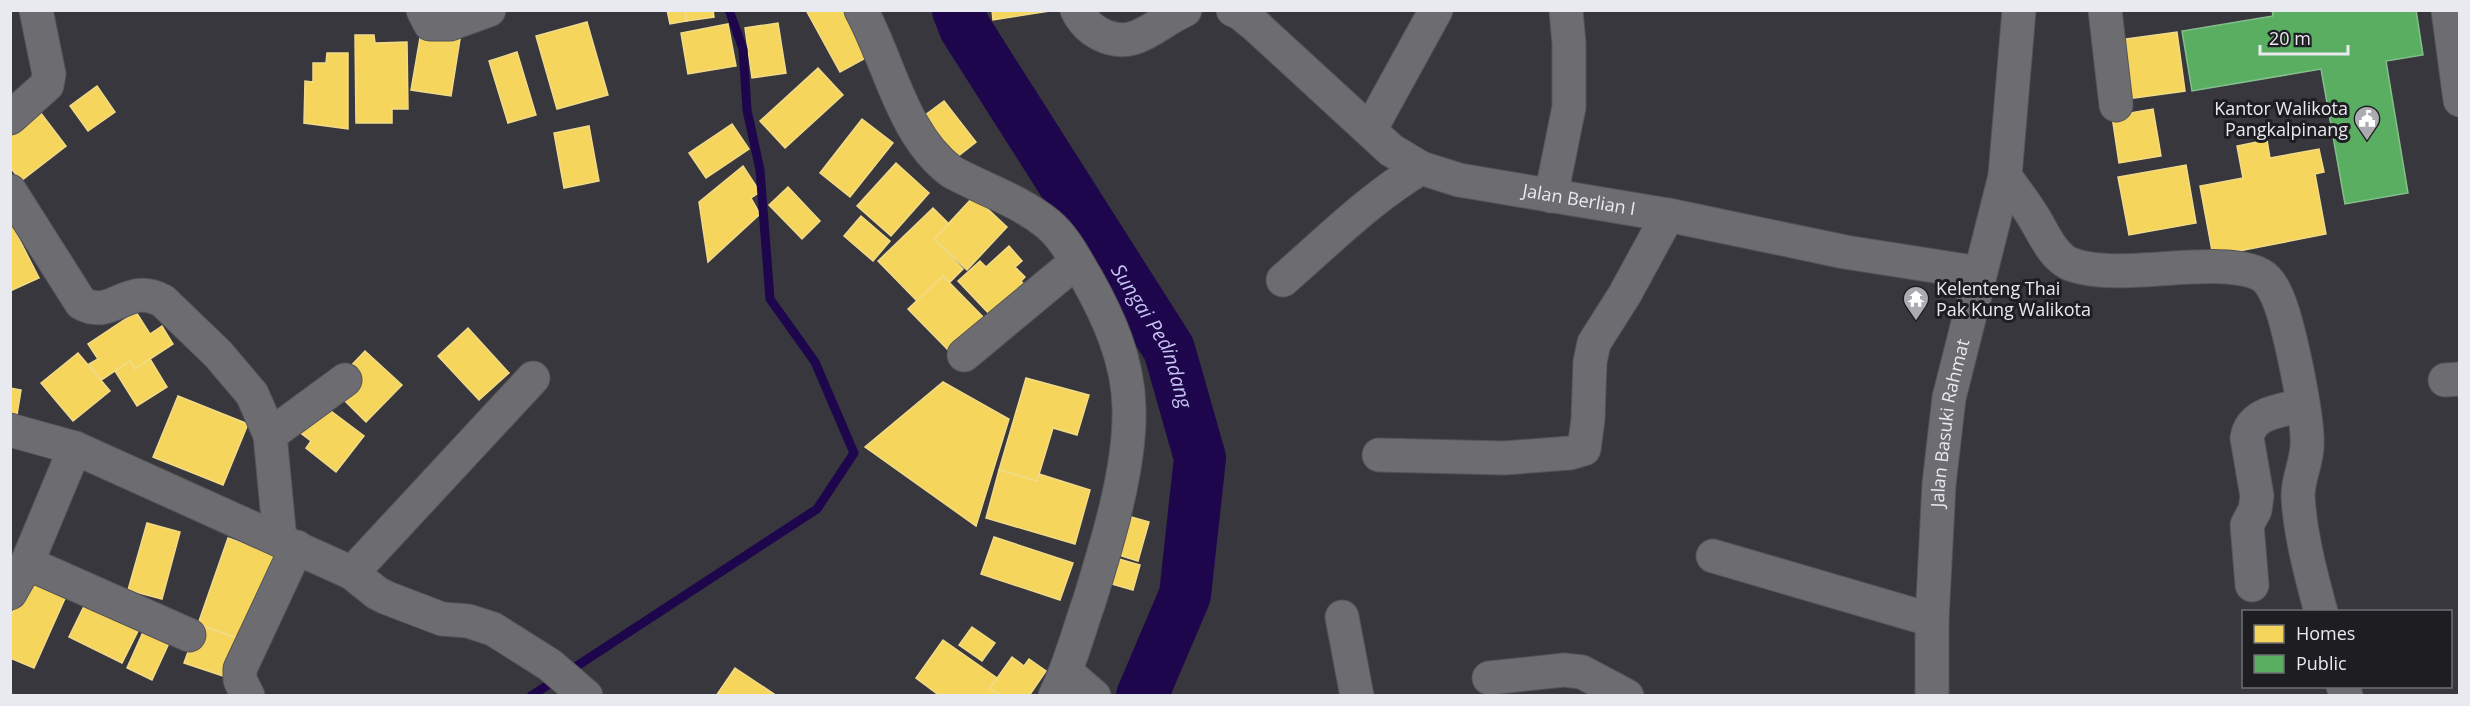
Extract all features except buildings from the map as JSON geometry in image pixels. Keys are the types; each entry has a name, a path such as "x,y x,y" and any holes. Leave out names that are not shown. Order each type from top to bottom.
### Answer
{"street":[{"path":"10,118 47,85 49,74 36,10"},
{"path":"423,10 430,24 450,24 489,10"},
{"path":"861,10 905,109 929,151 939,163 971,183 1015,204 1048,224 1066,244 1103,308 1115,335 1127,383 1130,407 1124,458 1099,568 1061,684 1094,696"},
{"path":"1077,10 1095,31 1107,38 1123,41 1147,33 1185,10"},
{"name":"Jalan Berlian I","path":"1233,10 1254,25 1390,150 1421,168 1459,180 1668,215 1845,252 1979,273"},
{"path":"1370,130 1436,10"},
{"path":"1551,196 1569,107 1569,44 1566,10"},
{"name":"Jalan Basuki Rahmat","path":"1932,696 1932,620 1939,484 1949,398 2005,176 2019,10"},
{"path":"2105,10 2116,105"},
{"path":"2448,10 2460,100"},
{"path":"1282,280 1357,212 1390,186 1421,168"},
{"path":"2005,176 2031,212 2052,248 2067,262 2076,266 2129,270 2205,265 2241,269 2262,275 2276,294 2290,340 2303,405 2307,449 2298,497 2304,537 2321,610"},
{"path":"10,191 81,303 90,308 99,308 142,293 163,301 218,354 252,394 270,435 288,544 240,669 240,681 248,696"},
{"path":"1379,455 1504,458 1570,453 1584,448 1588,419 1590,362 1594,343 1625,294 1668,215"},
{"path":"964,355 1076,262"},
{"path":"352,573 532,378"},
{"path":"270,435 345,380"},
{"path":"2252,585 2247,525 2255,510 2257,496 2247,438 2248,430 2250,425 2261,416 2303,405"},
{"path":"10,430 75,448 352,573 376,593 387,598 442,619 468,621 493,629 568,680"},
{"path":"10,593 27,563 75,448"},
{"path":"1713,556 1932,620"},
{"path":"27,563 189,635"},
{"path":"1342,617 1357,696"},
{"path":"1489,678 1564,670 1582,672 1627,696"}],"waterway":[{"path":"531,696 817,509 854,453 815,362 770,299 760,170 747,110 743,49 729,10"},
{"name":"Sungai Pedindang","path":"958,10 965,28 1169,349 1200,458 1185,595 1142,696"}],"place":[{"name":"Kantor Walikota Pangkalpinang","path":"2367,142"},
{"name":"Kelenteng Thai Pak Kung Walikota","path":"1916,322"}]}
